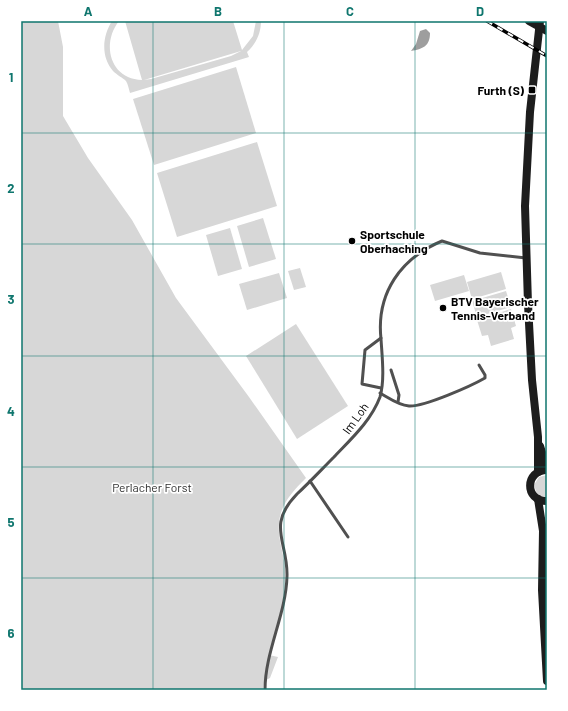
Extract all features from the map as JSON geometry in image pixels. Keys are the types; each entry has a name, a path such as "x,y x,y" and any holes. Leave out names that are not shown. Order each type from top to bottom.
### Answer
{"main road":[{"path":"529,21 547,31"},
{"path":"538,472 538,437 532,380 525,206 528,136 540,21"},
{"path":"538,437 547,470 538,472 532,478 530,486 532,494 543,500 542,590 547,681"},
{"path":"543,531 547,516"}],"lane":[{"name":"Im Loh","path":"265,690 265,681 284,599 287,576 281,536 281,523 284,510 288,504 361,429 374,409 380,393 384,361 381,338 382,312 390,286 414,256 442,240 480,254 526,258"},
{"path":"381,338 365,350 362,384 381,388"},
{"path":"380,393 410,406 417,405 434,400 485,378 479,364"},
{"path":"391,370 398,395 398,402"},
{"path":"310,482 348,537"}],"green space":[{"name":"Perlacher Forst","path":"21,21 58,21 63,47 63,116 88,158 132,220 176,298 249,397 306,478 292,493 280,516 279,535 285,565 285,586 280,616 269,655 278,657 270,678 264,681 263,690 21,690"},
{"path":"112,21 119,21 110,40 112,59 116,67 122,74 131,78 142,80 125,21 233,21 242,50 253,36 256,21 261,21 257,38 247,52 249,57 130,93 126,81 113,71 106,60 104,47 106,34","holes":["241,51 231,56 151,79 144,80"]},
{"path":"236,67 256,133 154,165 133,99"},
{"path":"257,142 277,206 177,237 157,173"},
{"path":"263,218 276,259 249,267 237,226"},
{"path":"230,228 242,269 218,276 206,235"},
{"path":"300,268 306,287 294,290 288,271"},
{"path":"501,272 506,289 472,299 467,282"},
{"path":"279,273 287,298 247,310 239,284"},
{"path":"464,275 469,291 435,301 430,285"},
{"path":"506,291 511,307 477,317 472,301"},
{"path":"511,309 516,326 511,328 514,339 491,346 488,335 482,336 477,320"},
{"path":"296,324 348,406 297,439 246,356"},
{"path":"547,475 547,497 543,497 537,494 534,485 539,477"}],"shaded area":[{"path":"426,29 430,33 427,44 422,48 411,51 416,44 420,31"}],"railway":[{"path":"487,21 547,56"}],"place":[{"name":"Furth (S)","path":"532,90"},
{"name":"Sportschule Oberhaching","path":"352,241"},
{"name":"BTV Bayerischer Tennis-Verband","path":"443,308"}]}
